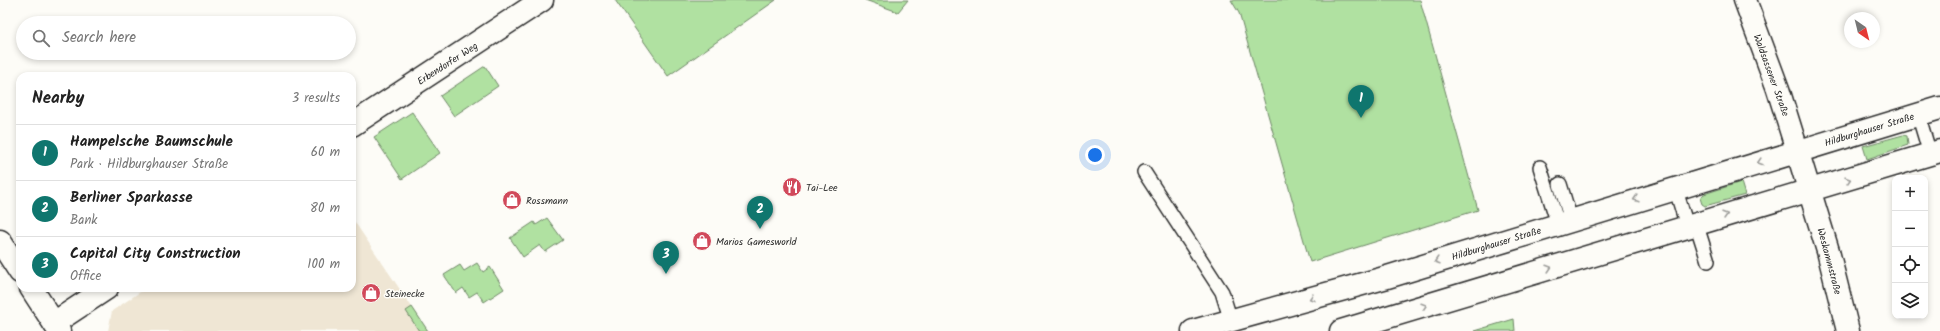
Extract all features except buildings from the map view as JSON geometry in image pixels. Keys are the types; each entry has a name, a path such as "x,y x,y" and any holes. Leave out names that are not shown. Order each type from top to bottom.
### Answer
{"main road":[{"name":"Erbendorfer Weg","path":"356,122 542,0"},
{"name":"Waldsassener Straße","path":"1745,0 1778,89 1797,150"},
{"name":"Hildburghauser Straße","path":"1193,331 1384,278 1675,187 1940,108"},
{"path":"1797,150 1810,191"},
{"path":"1341,331 1692,224 1810,191 1935,152"},
{"name":"Weskammstraße","path":"1810,191 1828,251 1848,331"},
{"path":"0,241 16,266"},
{"path":"34,292 56,327 102,292"}],"lane":[{"path":"1918,114 1935,152"},
{"path":"1540,167 1564,222"},
{"path":"1144,172 1222,292 1231,321"},
{"path":"1560,184 1564,222"},
{"path":"1675,187 1708,261"}],"shaded area":[{"path":"356,224 428,331 108,331 112,311 140,292 356,292"}],"green space":[{"path":"615,0 776,0 668,76"},
{"path":"865,0 908,0 898,12"},
{"path":"1231,0 1420,0 1478,210 1310,262 1239,13"},
{"path":"485,66 498,86 454,116 440,96"},
{"path":"412,112 440,153 402,179 374,137"},
{"path":"1903,135 1907,136 1908,145 1867,159 1863,146"},
{"path":"1741,182 1745,195 1705,206 1702,204 1700,198 1704,194"},
{"path":"547,218 563,240 545,252 540,245 523,257 510,238 534,222 536,225"},
{"path":"477,263 483,272 490,267 504,289 484,302 477,292 469,297 463,288 456,293 444,275 460,265 464,271"},
{"path":"412,307 428,331 419,331 406,311"},
{"path":"1514,319 1515,331 1474,331"}],"place":[{"name":"Hampelsche Baumschule","path":"1361,118"},
{"name":"Tai-Lee","path":"792,187"},
{"name":"Rossmann","path":"512,200"},
{"name":"Berliner Sparkasse","path":"760,229"},
{"name":"Marios Gamesworld","path":"702,241"},
{"name":"Capital City Construction","path":"666,274"},
{"name":"Steinecke","path":"371,293"}]}
